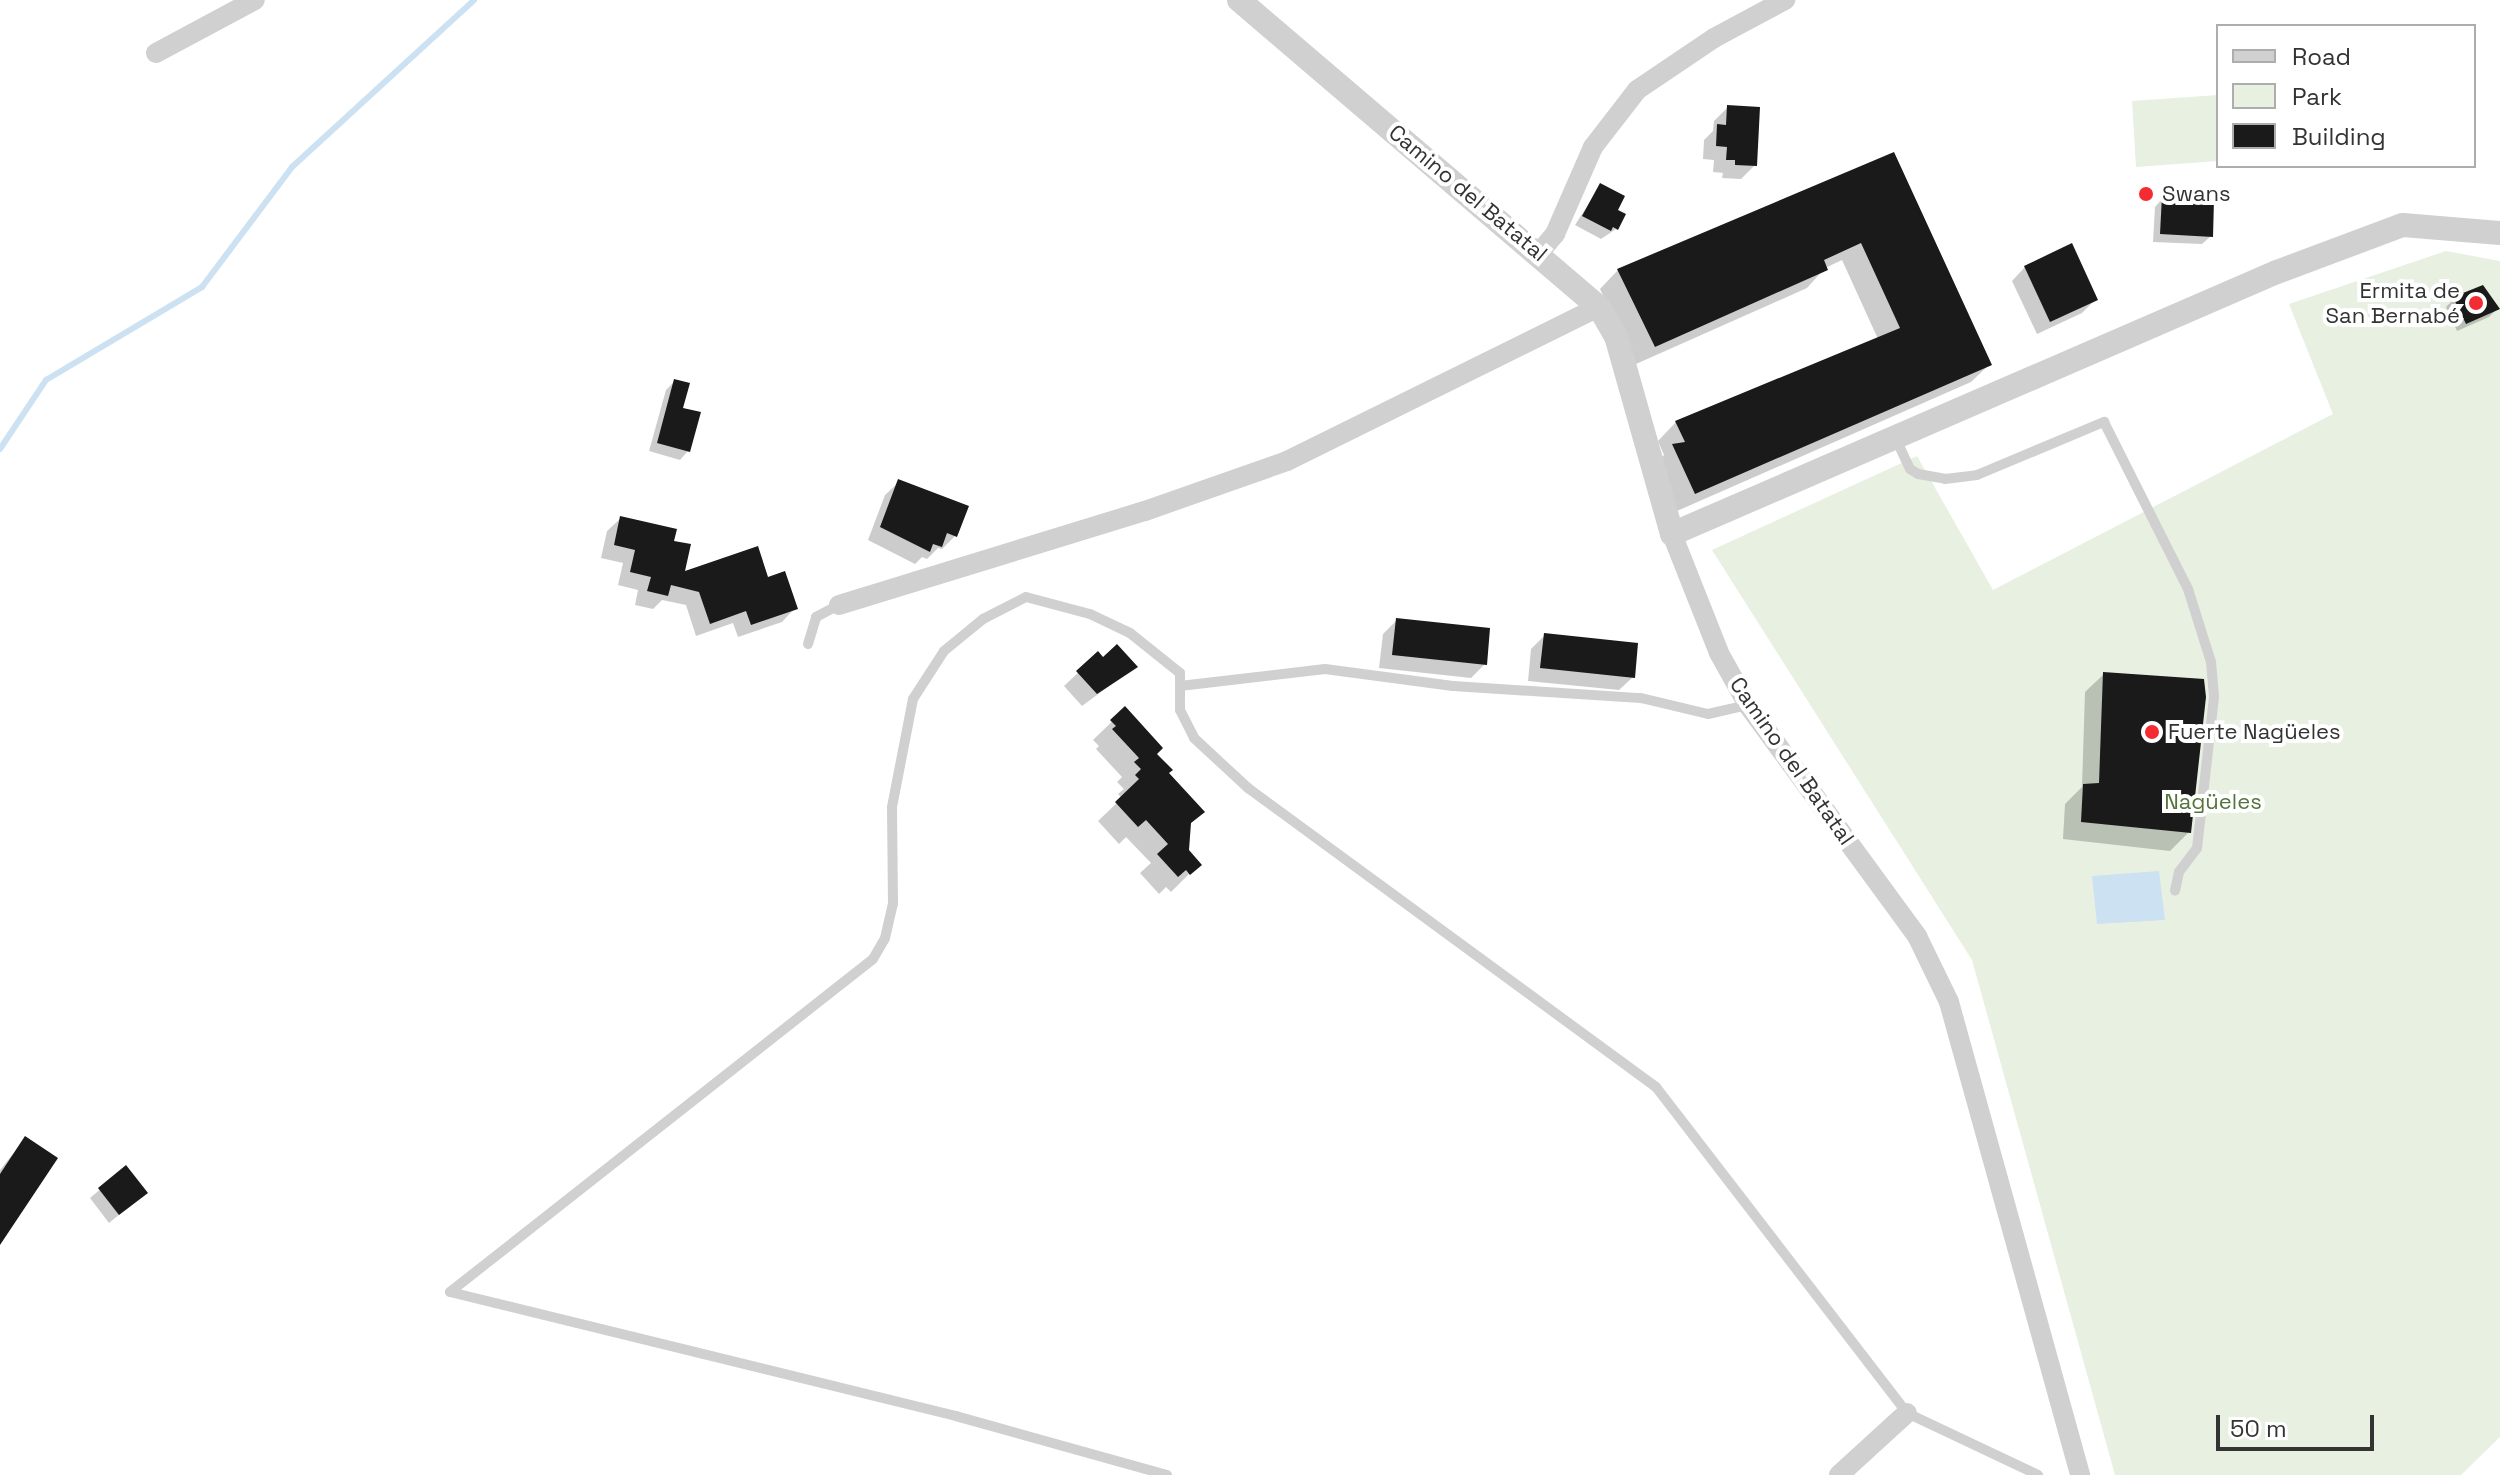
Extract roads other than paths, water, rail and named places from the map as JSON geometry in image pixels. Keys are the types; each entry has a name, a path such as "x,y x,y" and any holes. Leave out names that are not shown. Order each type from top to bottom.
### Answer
{"street":[{"path":"156,53 255,0"},
{"name":"Camino del Batatal","path":"1239,0 1539,253 1599,307 1616,336 1672,534 1719,653 1748,705 1917,936 1949,1002 2080,1475"},
{"path":"1539,253 1555,234 1593,147 1637,90 1714,38 1785,0"},
{"path":"1672,534 2277,272 2403,225 2500,233"},
{"path":"839,605 1145,511 1287,461 1599,307"},
{"path":"1839,1475 1907,1413"}],"lane":[{"path":"1895,437 1910,469 1945,479 1977,475 2104,422 2188,589 2211,662 2214,697 2197,848 2179,872 2175,891"},
{"path":"1167,1475 956,1416 450,1292 873,959 885,938 893,904 892,807 913,699 944,651 983,619 1026,597 1090,614 1130,633 1180,673 1180,710 1194,738 1248,788 1656,1087 1907,1413 2038,1475"},
{"path":"808,644 816,617 839,605"},
{"path":"1180,686 1325,669 1453,686 1641,698 1708,714 1748,705"}],"water":[{"path":"2159,871 2165,920 2097,924 2092,876"}],"waterway":[{"path":"0,449 46,380 202,287 292,167 474,0"}],"place":[{"name":"Swans","path":"2146,194"},
{"name":"Ermita de San Bernabé","path":"2476,303"},
{"name":"Fuerte Nagüeles","path":"2152,732"}],"park label":[{"name":"Nagüeles","path":"2213,802"}]}
